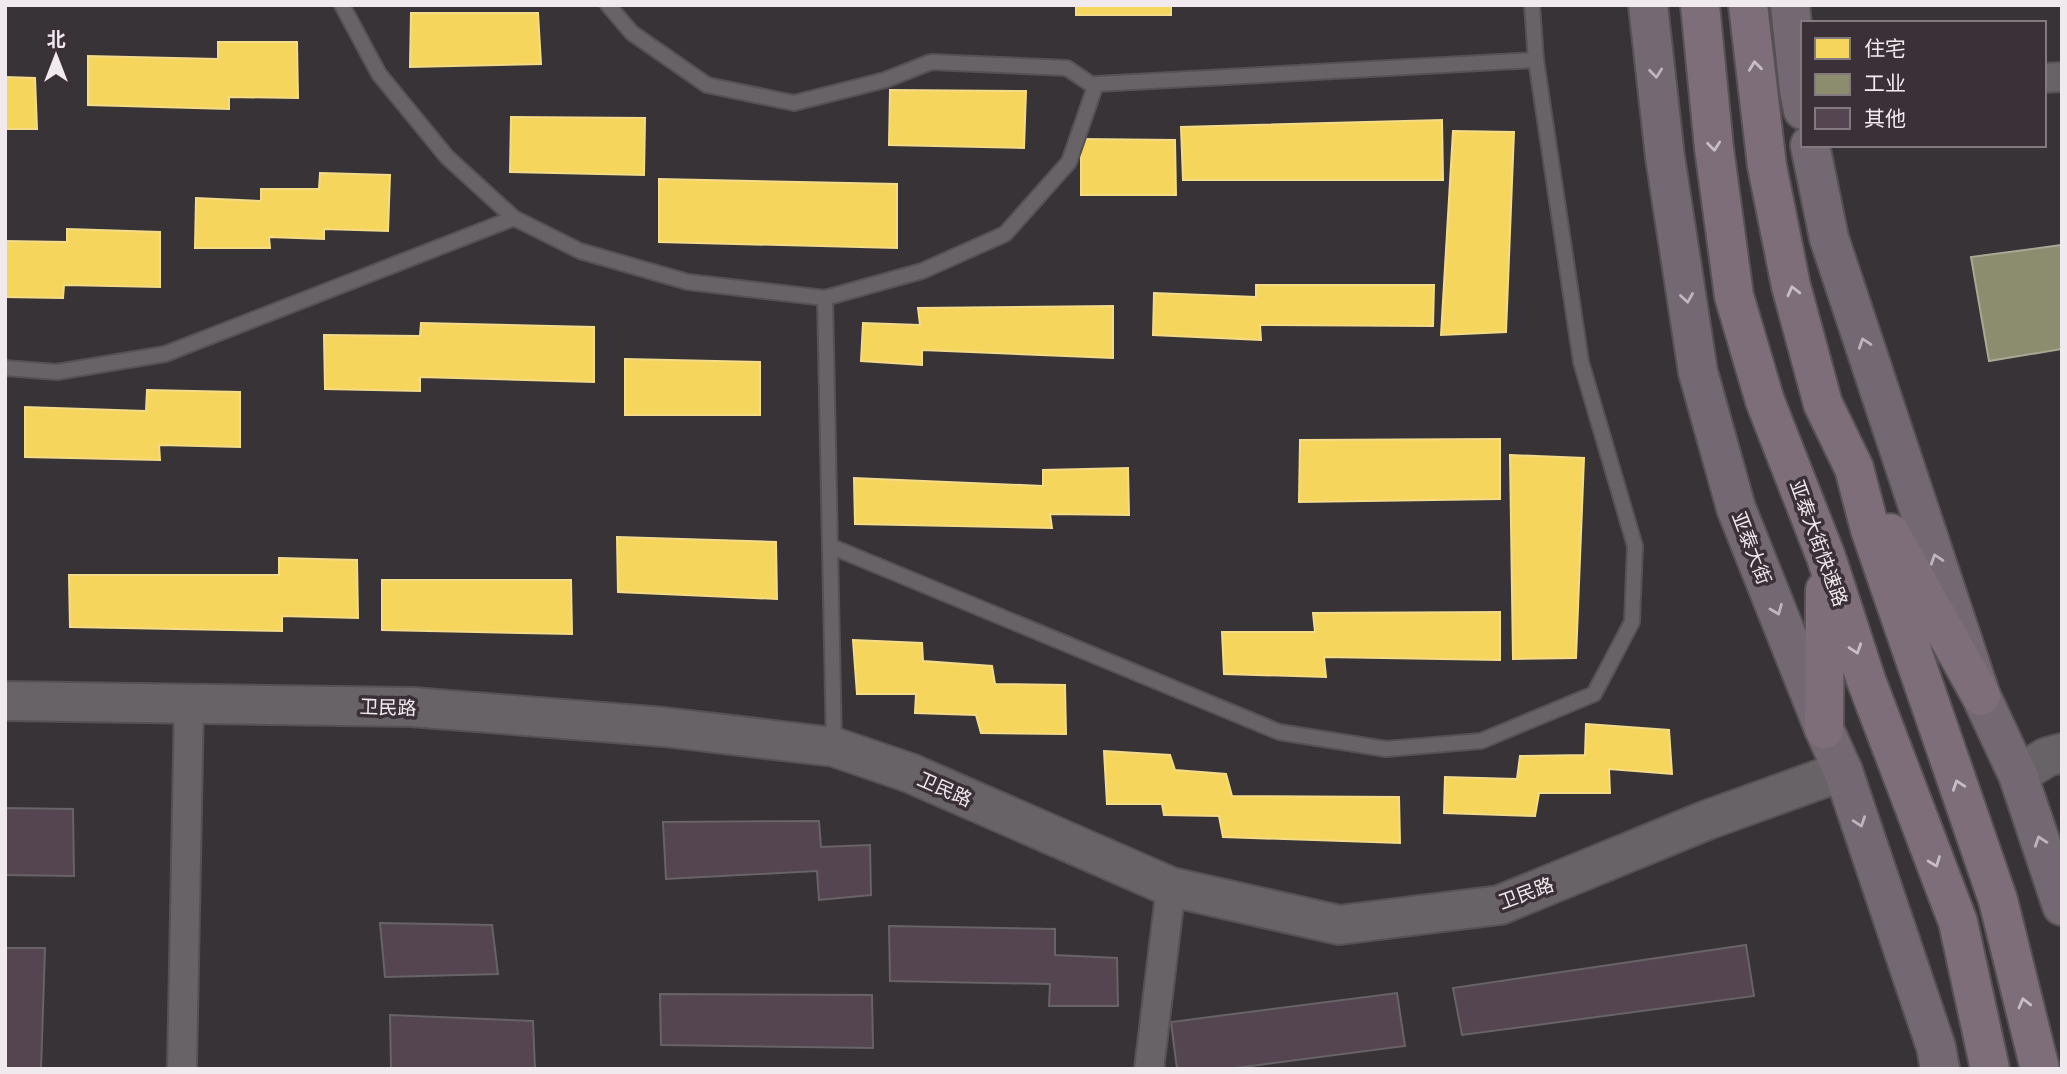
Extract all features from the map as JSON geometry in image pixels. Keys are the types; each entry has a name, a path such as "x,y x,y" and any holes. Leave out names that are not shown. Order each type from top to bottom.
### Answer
{"highway":[{"name":"亚泰大街快速路","path":"1700,5 1714,148 1734,296 1765,401 1826,557 1866,680 1958,922 1990,1069"},
{"path":"1748,5 1767,166 1791,286 1823,404 1854,468 1981,696"},
{"path":"1854,468 1870,529 1998,900 2040,1069"},
{"path":"1824,729 1826,557"}],"main road":[{"name":"亚泰大街","path":"1648,5 1665,156 1698,372 1736,508 1843,771 1936,1046 1940,1069"},
{"path":"1790,5 1801,96"},
{"path":"1810,147 1829,238 1981,696 2018,775 2062,906"}],"street":[{"name":"卫民路","path":"5,701 412,707 664,727 834,747 910,773 1171,887 1339,925 1500,905 1707,820 1843,771"},
{"path":"182,1069 190,703"},
{"path":"2018,775 2047,757 2062,754"},
{"path":"1149,1069 1171,887"}],"lane":[{"path":"342,5 379,74 447,156 514,218 580,251 688,282 825,298 922,271 1005,234 1069,162 1096,84 1536,60"},
{"path":"608,5 632,33 707,85 794,103 885,80 931,62 1067,68 1095,88"},
{"path":"830,546 1279,732 1386,748 1480,741 1594,694 1632,622 1635,546 1581,362 1536,60 1532,5"},
{"path":"5,368 57,372 165,354 514,218"},
{"path":"825,298 834,747"}],"building: 住宅":[{"path":"1076,5 1171,5 1171,15 1076,15"},
{"path":"411,13 538,13 541,64 410,67"},
{"path":"218,42 297,42 298,98 229,97 229,109 88,105 88,56 218,59"},
{"path":"5,77 35,78 37,129 5,129"},
{"path":"890,90 1026,91 1024,148 889,145"},
{"path":"511,117 645,118 644,175 510,172"},
{"path":"1442,120 1443,180 1183,180 1181,127"},
{"path":"1453,131 1514,132 1506,332 1441,335"},
{"path":"1081,139 1175,140 1176,195 1081,195"},
{"path":"320,173 390,175 388,231 324,229 324,239 269,237 270,248 195,248 196,198 261,201 261,189 319,189"},
{"path":"659,179 897,184 897,248 659,242"},
{"path":"67,229 160,232 160,287 64,285 63,298 5,297 5,241 67,242"},
{"path":"1256,285 1434,285 1433,326 1260,325 1261,340 1153,335 1154,293 1256,297"},
{"path":"1113,306 1113,358 922,350 922,365 861,361 863,323 920,325 918,308"},
{"path":"421,323 594,327 594,382 420,377 420,391 325,389 324,335 420,336"},
{"path":"625,359 760,362 760,415 625,415"},
{"path":"147,390 240,392 240,447 159,445 160,460 25,457 25,407 146,411"},
{"path":"1500,439 1500,499 1299,502 1300,440"},
{"path":"1510,455 1584,458 1576,658 1513,659"},
{"path":"1128,468 1129,515 1050,514 1052,528 855,524 854,478 1043,486 1043,470"},
{"path":"617,537 776,542 777,599 618,592"},
{"path":"279,558 357,560 358,618 282,616 282,631 70,627 69,575 279,575"},
{"path":"382,580 571,580 572,634 382,630"},
{"path":"1500,612 1500,660 1324,657 1326,677 1224,674 1222,632 1315,632 1313,613"},
{"path":"853,640 922,643 923,661 992,666 995,684 1065,685 1066,734 981,733 976,715 915,713 916,694 857,694"},
{"path":"1586,724 1669,730 1672,774 1609,769 1610,793 1539,793 1535,816 1444,813 1445,777 1517,779 1520,756 1585,755"},
{"path":"1104,751 1170,755 1175,770 1226,774 1232,796 1399,797 1400,843 1223,837 1219,816 1164,815 1162,804 1107,804"}],"building: 工业":[{"path":"2062,245 2062,349 1989,361 1971,257"}],"building: 其他":[{"path":"5,808 73,809 74,876 5,875"},
{"path":"819,821 821,847 870,845 871,895 819,900 817,871 666,879 663,822"},
{"path":"380,923 492,925 498,974 385,977"},
{"path":"889,926 1055,929 1055,955 1117,958 1118,1006 1049,1006 1050,984 890,981"},
{"path":"1746,945 1754,996 1462,1035 1453,988"},
{"path":"5,948 45,948 41,1069 5,1069"},
{"path":"1397,993 1405,1046 1228,1069 1177,1069 1171,1022"},
{"path":"660,994 872,995 873,1048 661,1045"},
{"path":"390,1015 533,1021 535,1069 391,1069"}]}
